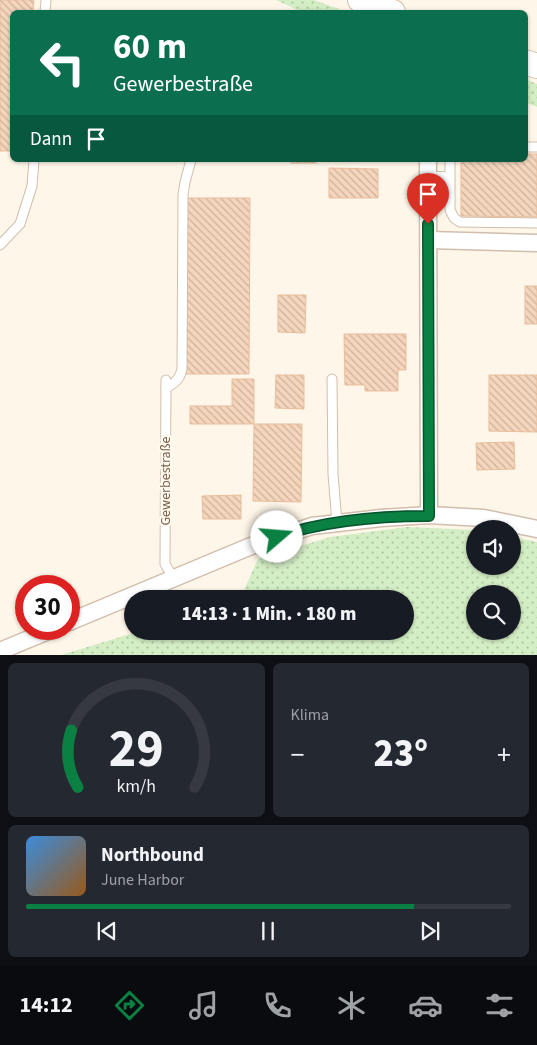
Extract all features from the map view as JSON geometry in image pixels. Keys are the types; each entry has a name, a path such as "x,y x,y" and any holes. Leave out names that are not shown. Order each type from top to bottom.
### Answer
{"main road":[{"path":"360,0 388,10"}],"street":[{"path":"428,168 429,516"},
{"path":"429,240 537,242"},
{"path":"80,617 252,546 312,526 381,518 429,516 484,518 537,529"},
{"path":"0,650 25,640"}],"lane":[{"path":"0,245 20,224 32,186 34,162"},
{"name":"Gewerbestraße","path":"174,579 166,564 166,384 174,383 180,377 182,369 183,195 190,162"},
{"path":"450,162 450,210 454,218 460,222 537,222"},
{"path":"428,168 449,176"},
{"path":"332,379 333,474 337,523"}],"green space":[{"path":"276,0 314,0 342,10 298,10"},
{"path":"528,80 537,84 537,107 528,103"},
{"path":"407,527 466,530 466,575 521,575 521,539 537,542 537,655 61,655 124,636 124,640 414,640 414,590 244,590 258,559 330,537"}],"building":[{"path":"0,0 34,0 33,10 10,10 10,151 0,151"},
{"path":"528,154 537,154 537,217 461,216 461,162 528,162"},
{"path":"291,162 316,162 316,163"},
{"path":"329,168 378,169 378,198 329,198"},
{"path":"187,198 250,198 249,374 186,374"},
{"path":"525,286 537,286 537,324 525,324"},
{"path":"278,295 306,295 305,333 278,332"},
{"path":"344,334 406,334 406,370 398,370 398,391 365,391 365,385 345,385"},
{"path":"276,375 304,375 304,409 275,408"},
{"path":"489,375 537,375 537,432 489,431"},
{"path":"232,379 254,379 254,424 190,424 190,406 232,406"},
{"path":"254,424 302,424 301,502 253,501"},
{"path":"514,442 515,469 477,470 476,443"},
{"path":"241,495 241,519 203,519 202,496"}],"route":[{"path":"277,537 312,526 404,516 429,516 428,224"}]}
